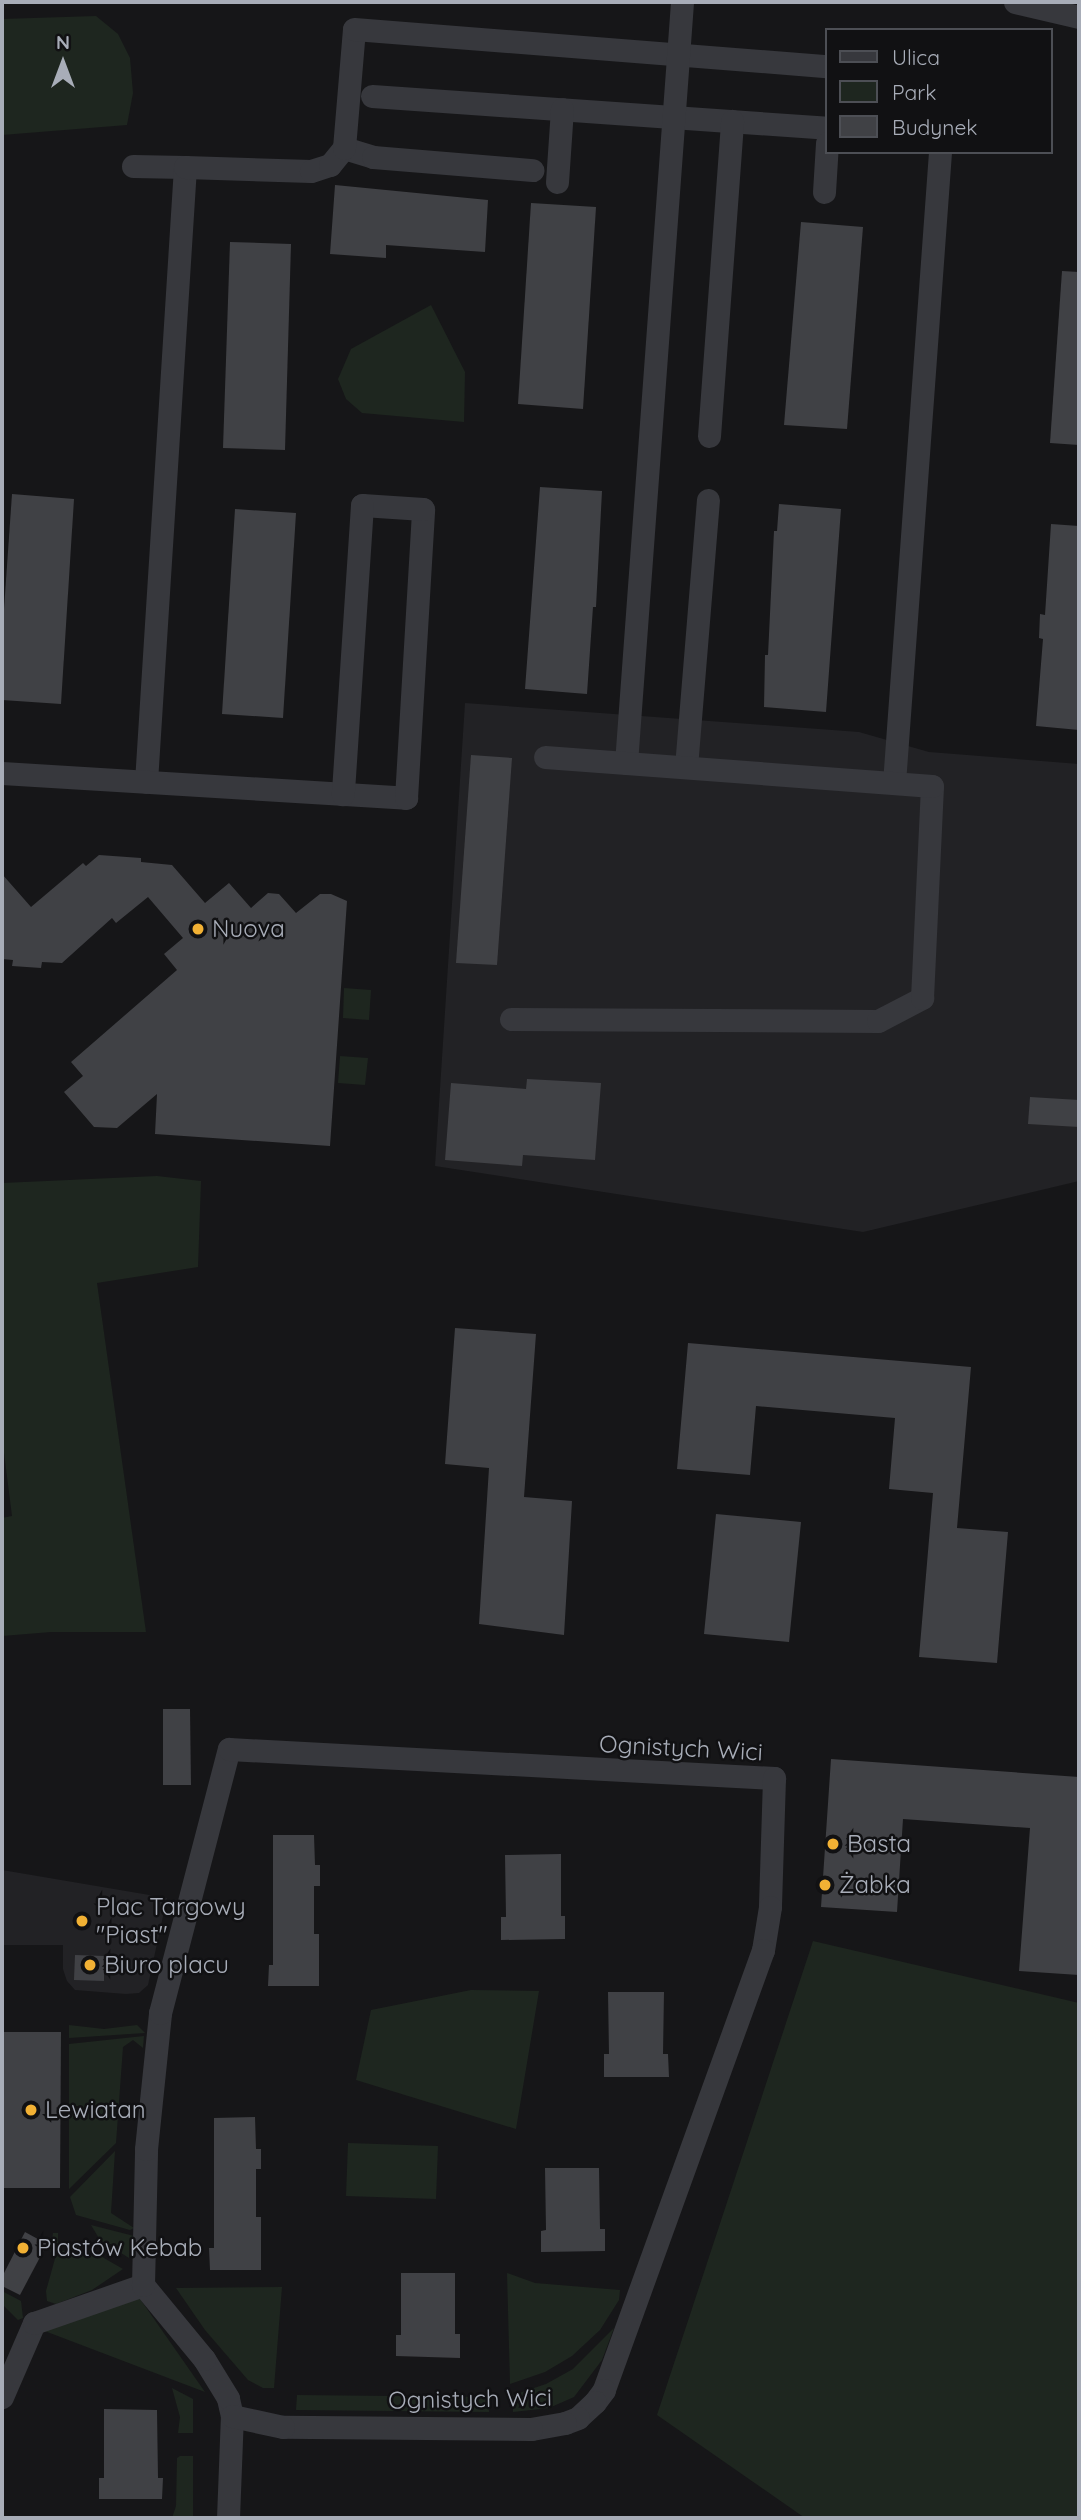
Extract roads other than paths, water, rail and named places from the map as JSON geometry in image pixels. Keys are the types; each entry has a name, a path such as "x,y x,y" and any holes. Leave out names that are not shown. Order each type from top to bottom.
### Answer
{"street":[{"path":"626,762 682,2"},
{"path":"1015,2 1079,17"},
{"path":"133,166 320,170 330,165 344,148 354,29 825,66"},
{"path":"372,96 825,128"},
{"path":"557,182 562,109"},
{"path":"709,436 732,121"},
{"path":"344,148 373,157 533,170"},
{"path":"824,192 826,154"},
{"path":"894,783 940,154"},
{"path":"146,782 185,167"},
{"path":"686,767 708,500"},
{"path":"2,773 406,798 423,509 362,505 343,794"},
{"path":"511,1019 878,1020 922,998 932,786 545,757"},
{"name":"Ognistych Wici","path":"144,2285 146,2149 160,2013 229,1749 774,1779 771,1896 763,1950 604,2390 596,2402 578,2418 531,2429 283,2427 230,2407"},
{"path":"2,2397 34,2323 144,2285 204,2359 230,2407 228,2518"}],"place":[{"name":"Nuova","path":"198,929"},
{"name":"Basta","path":"833,1844"},
{"name":"Żabka","path":"825,1885"},
{"name":"Plac Targowy \"Piast\"","path":"82,1921"},
{"name":"Biuro placu","path":"90,1965"},
{"name":"Lewiatan","path":"31,2110"},
{"name":"Piastów Kebab","path":"23,2248"}]}
